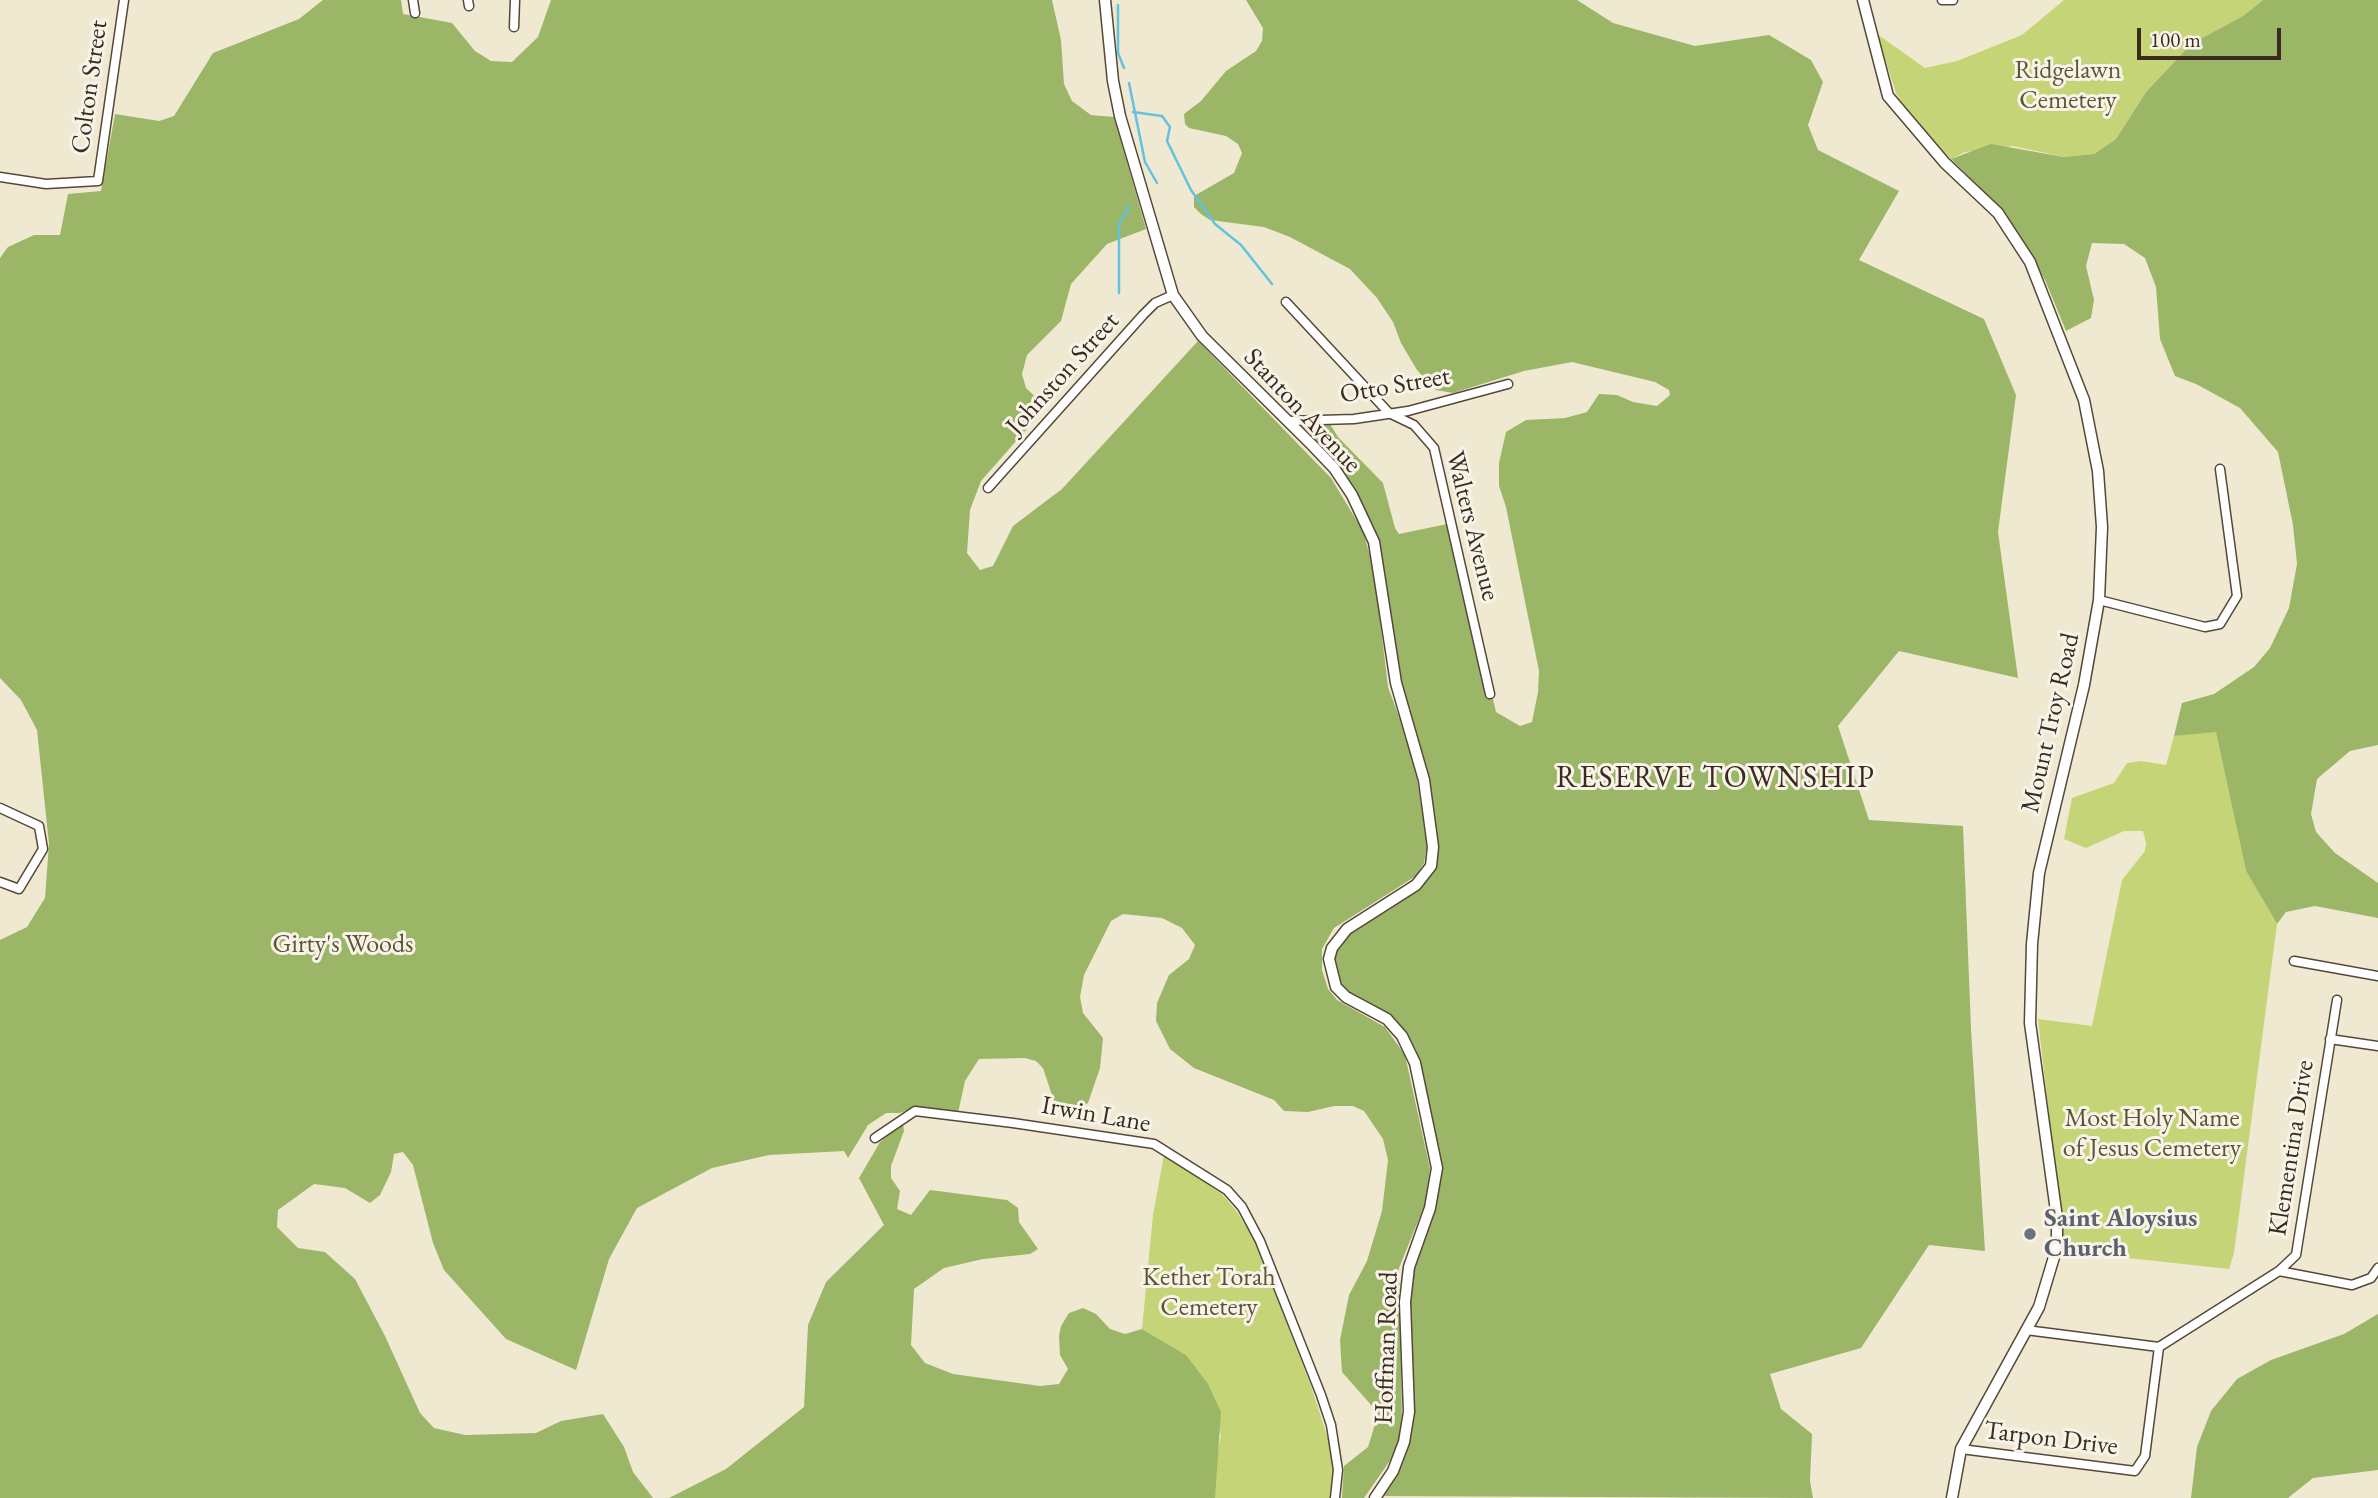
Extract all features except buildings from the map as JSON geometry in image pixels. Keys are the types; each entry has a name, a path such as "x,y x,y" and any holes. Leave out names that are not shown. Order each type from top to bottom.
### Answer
{"street":[{"path":"111,0 124,1"},
{"path":"413,0 415,13"},
{"path":"514,27 515,0"},
{"name":"Stanton Avenue","path":"1105,0 1113,81 1120,117 1173,295 1202,336 1334,468 1352,495 1374,542 1396,683 1424,780 1433,847 1431,866"},
{"name":"Mount Troy Road","path":"1863,0 1888,96 1916,132 2006,223 2030,262 2084,400 2098,471 2102,527 2099,600 2084,685 2047,833 2035,908 2030,1023 2057,1218 2057,1247 2050,1280 1961,1449 1952,1498"},
{"path":"1942,0 1953,0"},
{"name":"Colton Street","path":"0,177 46,184 98,181 124,1"},
{"name":"Johnston Street","path":"988,488 1143,315 1155,303 1173,295"},
{"name":"Walters Avenue","path":"1286,302 1390,413 1414,425 1434,448 1490,694"},
{"name":"Otto Street","path":"1288,421 1354,419 1390,413 1508,384"},
{"path":"2099,600 2205,627 2220,624 2237,596 2220,469"},
{"path":"0,808 39,826 43,849 19,889 0,881"},
{"name":"Hoffman Road","path":"1375,1498 1393,1471 1404,1442 1409,1412 1405,1302 1409,1267 1430,1208 1437,1168 1415,1063 1402,1036 1387,1019 1346,997 1336,987 1329,959 1332,948 1347,929 1416,886 1431,866"},
{"path":"2294,961 2378,976"},
{"name":"Klementina Drive","path":"2159,1347 2279,1271 2296,1255 2337,1000"},
{"path":"2330,1039 2378,1046"},
{"name":"Irwin Lane","path":"875,1138 915,1111 1154,1144 1227,1190 1242,1207 1261,1241 1324,1405 1338,1470 1335,1498"},
{"path":"2279,1271 2352,1285 2371,1278 2378,1268"},
{"path":"2026,1330 2159,1347"},
{"name":"Tarpon Drive","path":"1961,1449 2135,1471 2145,1456 2159,1347"}],"green space":[{"name":"Girty's Woods","path":"323,0 401,0 403,14 452,23 475,51 491,61 512,62 538,37 551,0 1052,0 1061,40 1064,84 1072,101 1091,115 1114,117 1146,229 1107,244 1071,284 1061,321 1027,355 1022,374 1026,388 1046,407 981,481 970,510 967,553 980,570 993,566 1013,526 1062,489 1198,341 1331,478 1363,531 1374,570 1388,687 1414,758 1427,845 1424,863 1416,876 1334,928 1322,949 1322,970 1328,989 1337,1000 1385,1027 1405,1055 1430,1169 1425,1204 1399,1268 1402,1422 1396,1452 1364,1498 1342,1498 1344,1466 1368,1447 1376,1421 1372,1406 1342,1372 1340,1340 1349,1295 1367,1261 1382,1211 1388,1160 1383,1139 1364,1111 1353,1106 1334,1106 1308,1112 1284,1111 1274,1100 1194,1068 1170,1049 1156,1021 1157,1003 1169,975 1189,959 1195,945 1182,928 1162,918 1123,914 1111,921 1084,975 1080,997 1083,1013 1103,1038 1100,1068 1088,1103 1080,1108 1054,1101 1043,1068 1036,1061 1025,1058 979,1059 965,1081 958,1113 913,1108 900,1113 886,1113 868,1125 848,1158 844,1151 769,1155 712,1168 637,1208 609,1259 576,1370 506,1339 444,1270 433,1243 413,1165 403,1152 394,1154 391,1172 380,1195 370,1203 345,1188 314,1184 278,1210 277,1227 298,1248 325,1252 355,1279 385,1336 420,1413 434,1428 465,1435 536,1433 561,1421 603,1414 624,1447 633,1472 653,1498 0,1498 0,940 27,927 45,898 49,844 37,730 21,700 0,678 0,258 8,247 34,235 60,235 68,194 101,191 115,114 159,121 174,116 213,53 299,19"},
{"path":"1246,0 1577,0 1613,23 1695,46 1769,35 1811,60 1823,82 1808,125 1818,150 1899,191 1859,260 1984,319 2016,395 1998,532 2018,678 1899,651 1838,726 1869,820 1963,826 1971,1029 1985,1251 1929,1245 1861,1348 1770,1374 1781,1409 1812,1434 1810,1481 1813,1498 1376,1496 1404,1442 1405,1302 1437,1168 1415,1063 1396,1027 1346,997 1329,968 1338,938 1425,877 1432,828 1396,683 1379,565 1352,495 1288,421 1327,419 1338,437 1383,483 1399,534 1452,523 1496,712 1520,726 1532,722 1539,671 1506,507 1499,486 1499,463 1506,432 1526,420 1565,418 1587,412 1599,394 1617,395 1633,402 1657,406 1670,395 1669,390 1655,382 1572,362 1524,371 1453,393 1436,390 1417,370 1401,343 1393,322 1377,298 1350,269 1290,237 1264,227 1210,220 1201,214 1194,207 1194,196 1234,173 1242,153 1238,144 1226,136 1189,128 1185,124 1184,114 1201,101 1226,71 1256,51 1262,41 1263,28"},
{"name":"Ridgelawn Cemetery","path":"2064,0 2263,0 2243,16 2191,44 2146,92 2116,139 2094,154 2064,157 2013,146 1965,152 1951,159 1908,113 1896,93 1877,34 1925,68 1957,61 2022,35"},
{"path":"2263,0 2378,0 2378,745 2350,751 2317,779 2311,814 2316,832 2335,853 2378,883 2378,918 2315,906 2286,912 2277,924 2246,871 2216,732 2174,736 2182,703 2214,694 2254,667 2270,648 2289,608 2297,564 2293,525 2278,452 2240,408 2175,376 2160,339 2156,287 2145,258 2124,244 2092,243 2086,266 2094,300 2091,318 2066,331 2045,280 2007,215 1951,159 1991,144 2064,157 2094,154 2116,139 2146,92 2191,44 2243,16"},
{"name":"Most Holy Name of Jesus Cemetery","path":"2216,731 2246,871 2277,924 2234,1253 2229,1269 2064,1251 2038,1019 2092,1026 2122,880 2145,851 2146,843 2143,831 2124,831 2086,848 2064,839 2072,798 2114,783 2127,763 2141,761 2166,765 2174,736"},
{"path":"903,1122 904,1131 891,1166 891,1178 900,1191 897,1209 911,1215 930,1190 1007,1200 1018,1208 1019,1222 1038,1249 1030,1254 983,1259 944,1268 914,1289 911,1345 925,1363 953,1374 1040,1386 1059,1384 1068,1369 1060,1355 1059,1336 1061,1326 1069,1313 1083,1308 1096,1314 1110,1329 1125,1334 1142,1329 1186,1355 1208,1384 1221,1412 1215,1498 669,1498 726,1469 804,1407 808,1325 826,1282 884,1225 859,1178 880,1142"},
{"name":"Kether Torah Cemetery","path":"1164,1155 1222,1194 1254,1239 1311,1386 1330,1445 1335,1469 1332,1498 1215,1498 1215,1465 1221,1435 1186,1355 1142,1329 1153,1215"},
{"path":"2378,1314 2378,1470 2313,1478 2288,1498 2191,1498 2197,1447 2211,1411 2237,1379 2271,1360 2344,1334"}],"waterway":[{"path":"1118,5 1118,53 1124,68"},
{"path":"1129,83 1145,162 1157,183"},
{"path":"1133,112 1162,116 1170,127 1167,141 1191,190 1215,224 1241,245 1272,284"},
{"path":"1119,293 1119,224 1130,206"}],"place":[{"name":"Saint Aloysius Church","path":"2030,1234"}],"district":[{"name":"RESERVE TOWNSHIP","path":"1716,779"}]}
